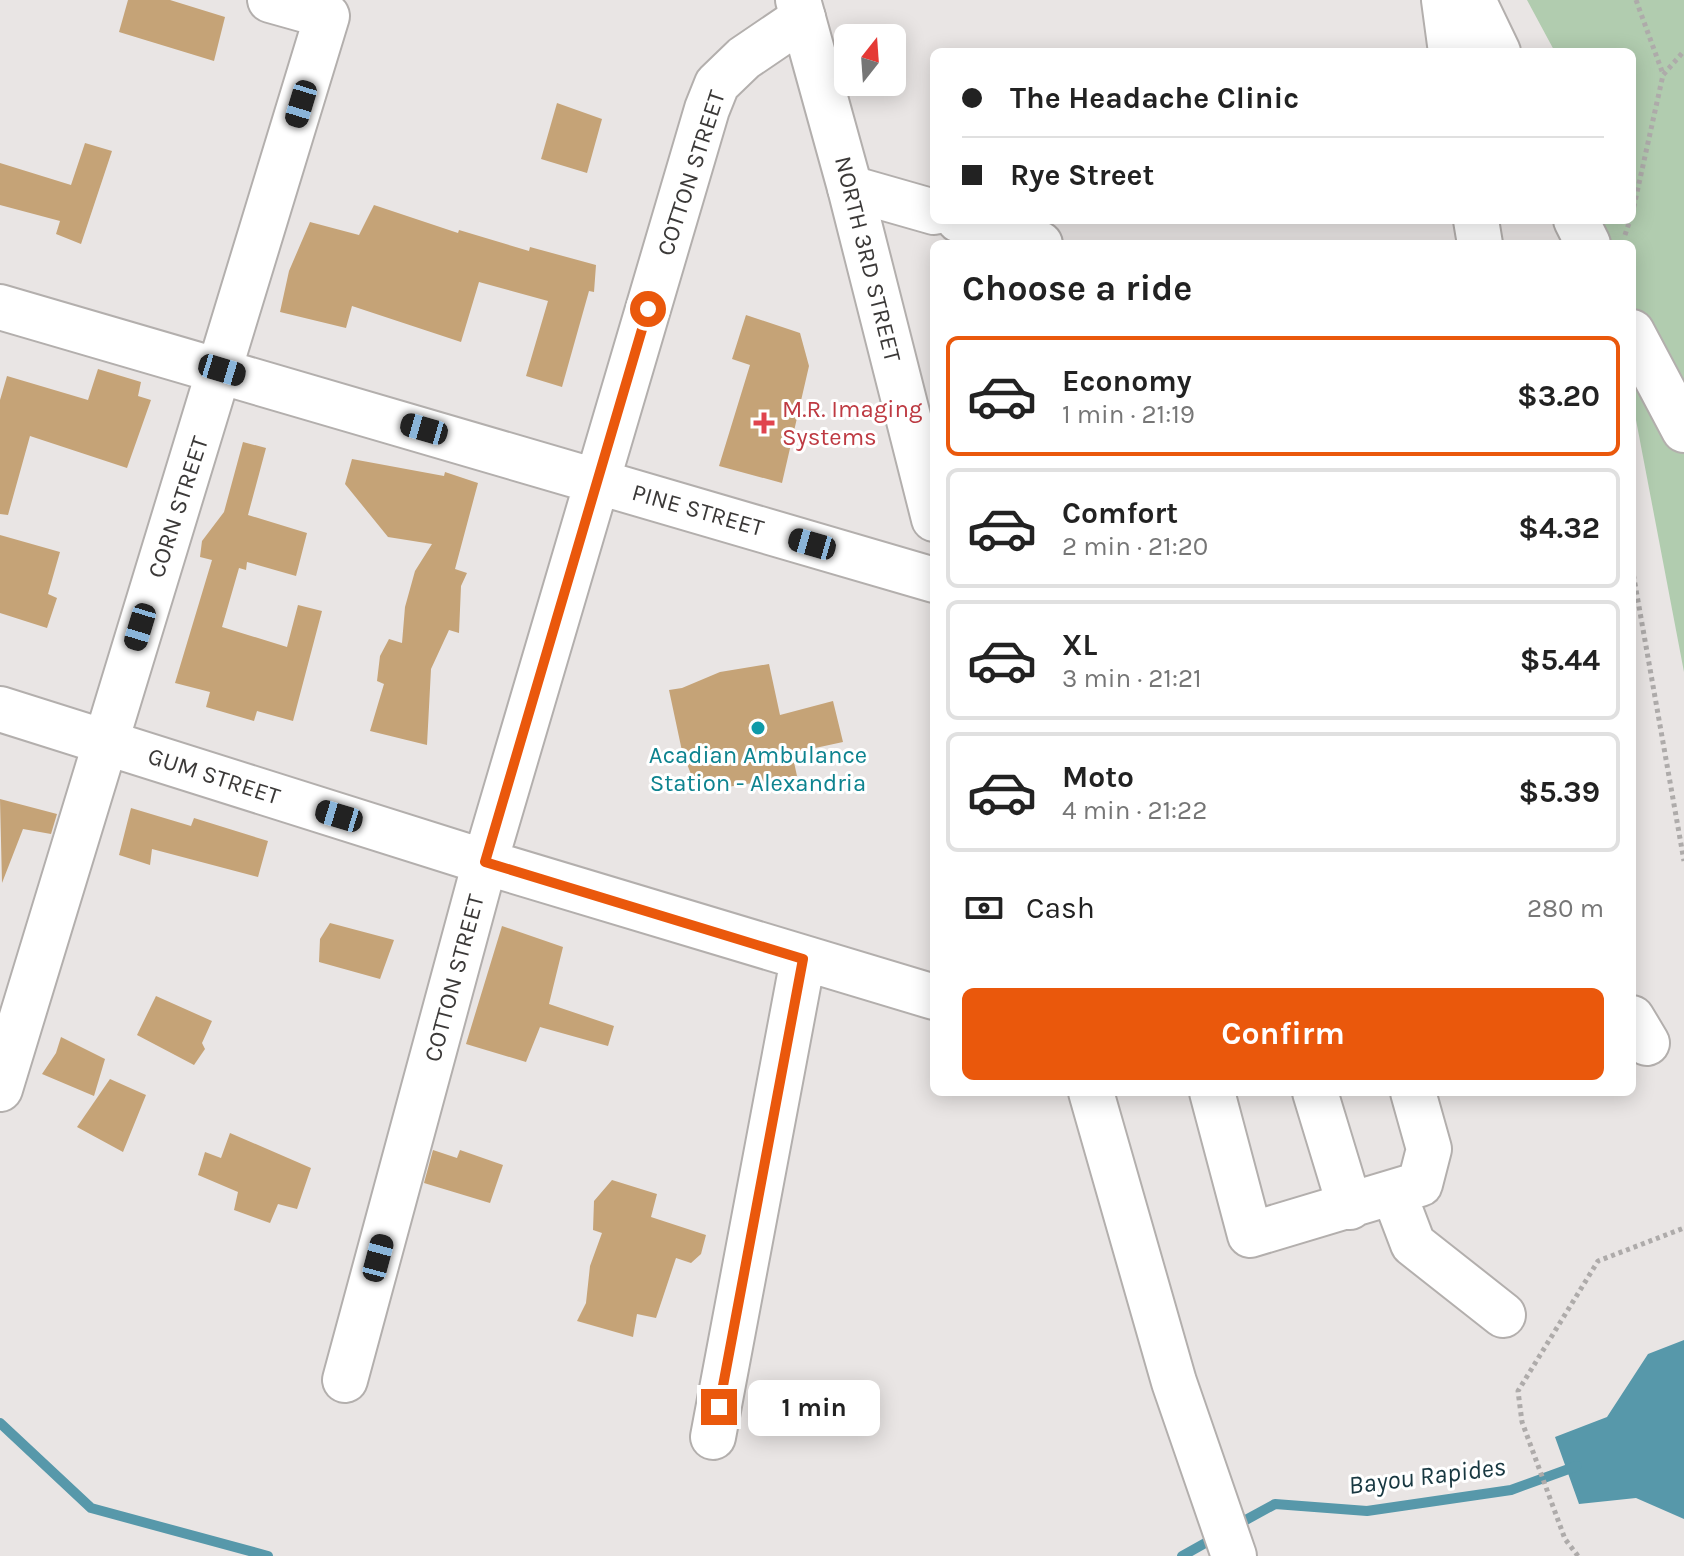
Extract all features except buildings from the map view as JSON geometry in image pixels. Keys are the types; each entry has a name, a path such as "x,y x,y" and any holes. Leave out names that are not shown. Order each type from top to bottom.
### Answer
{"street":[{"name":"CORN STREET","path":"0,1089 104,742 222,370 327,16 270,0"},
{"path":"1444,0 1450,48"},
{"path":"1473,0 1496,48"},
{"name":"NORTH 3RD STREET","path":"800,9 850,188 930,503"},
{"name":"COTTON STREET","path":"345,1380 485,862 717,84 800,9"},
{"path":"850,188 930,211"},
{"path":"972,224 1026,240"},
{"name":"PINE STREET","path":"0,307 930,579"},
{"path":"1636,340 1684,430"},
{"name":"GUM STREET","path":"0,709 485,862 930,996"},
{"path":"713,1437 803,959"},
{"path":"1092,1096 1174,1382 1234,1556"},
{"path":"1213,1096 1250,1235 1420,1184 1429,1149 1414,1096"},
{"path":"1316,1096 1350,1207"},
{"path":"1394,1194 1413,1244 1503,1315"}],"path":[{"path":"1636,0 1663,75"},
{"path":"1636,197 1663,75 1684,51"},
{"path":"1636,590 1684,861"},
{"path":"1578,1556 1565,1539 1522,1422 1518,1391 1598,1261 1684,1228"}],"green space":[{"path":"1527,0 1684,0 1684,672 1636,420 1636,240 1597,240 1594,224 1636,224 1636,48 1553,48"}],"water":[{"path":"1684,1340 1684,1519 1636,1498 1579,1504 1555,1437 1607,1417 1648,1354"}],"waterway":[{"name":"Bayou Rapides","path":"0,1423 91,1508 268,1556"},
{"name":"Bayou Rapides","path":"1233,1527 1275,1504 1367,1511 1511,1490 1577,1466"},
{"name":"Bayou Rapides","path":"1182,1556 1216,1537"}],"place":[{"name":"M.R. Imaging Systems","path":"764,423"},
{"name":"Acadian Ambulance Station - Alexandria","path":"758,728"}],"route":[{"path":"648,309 485,862 803,959 719,1407"}]}
